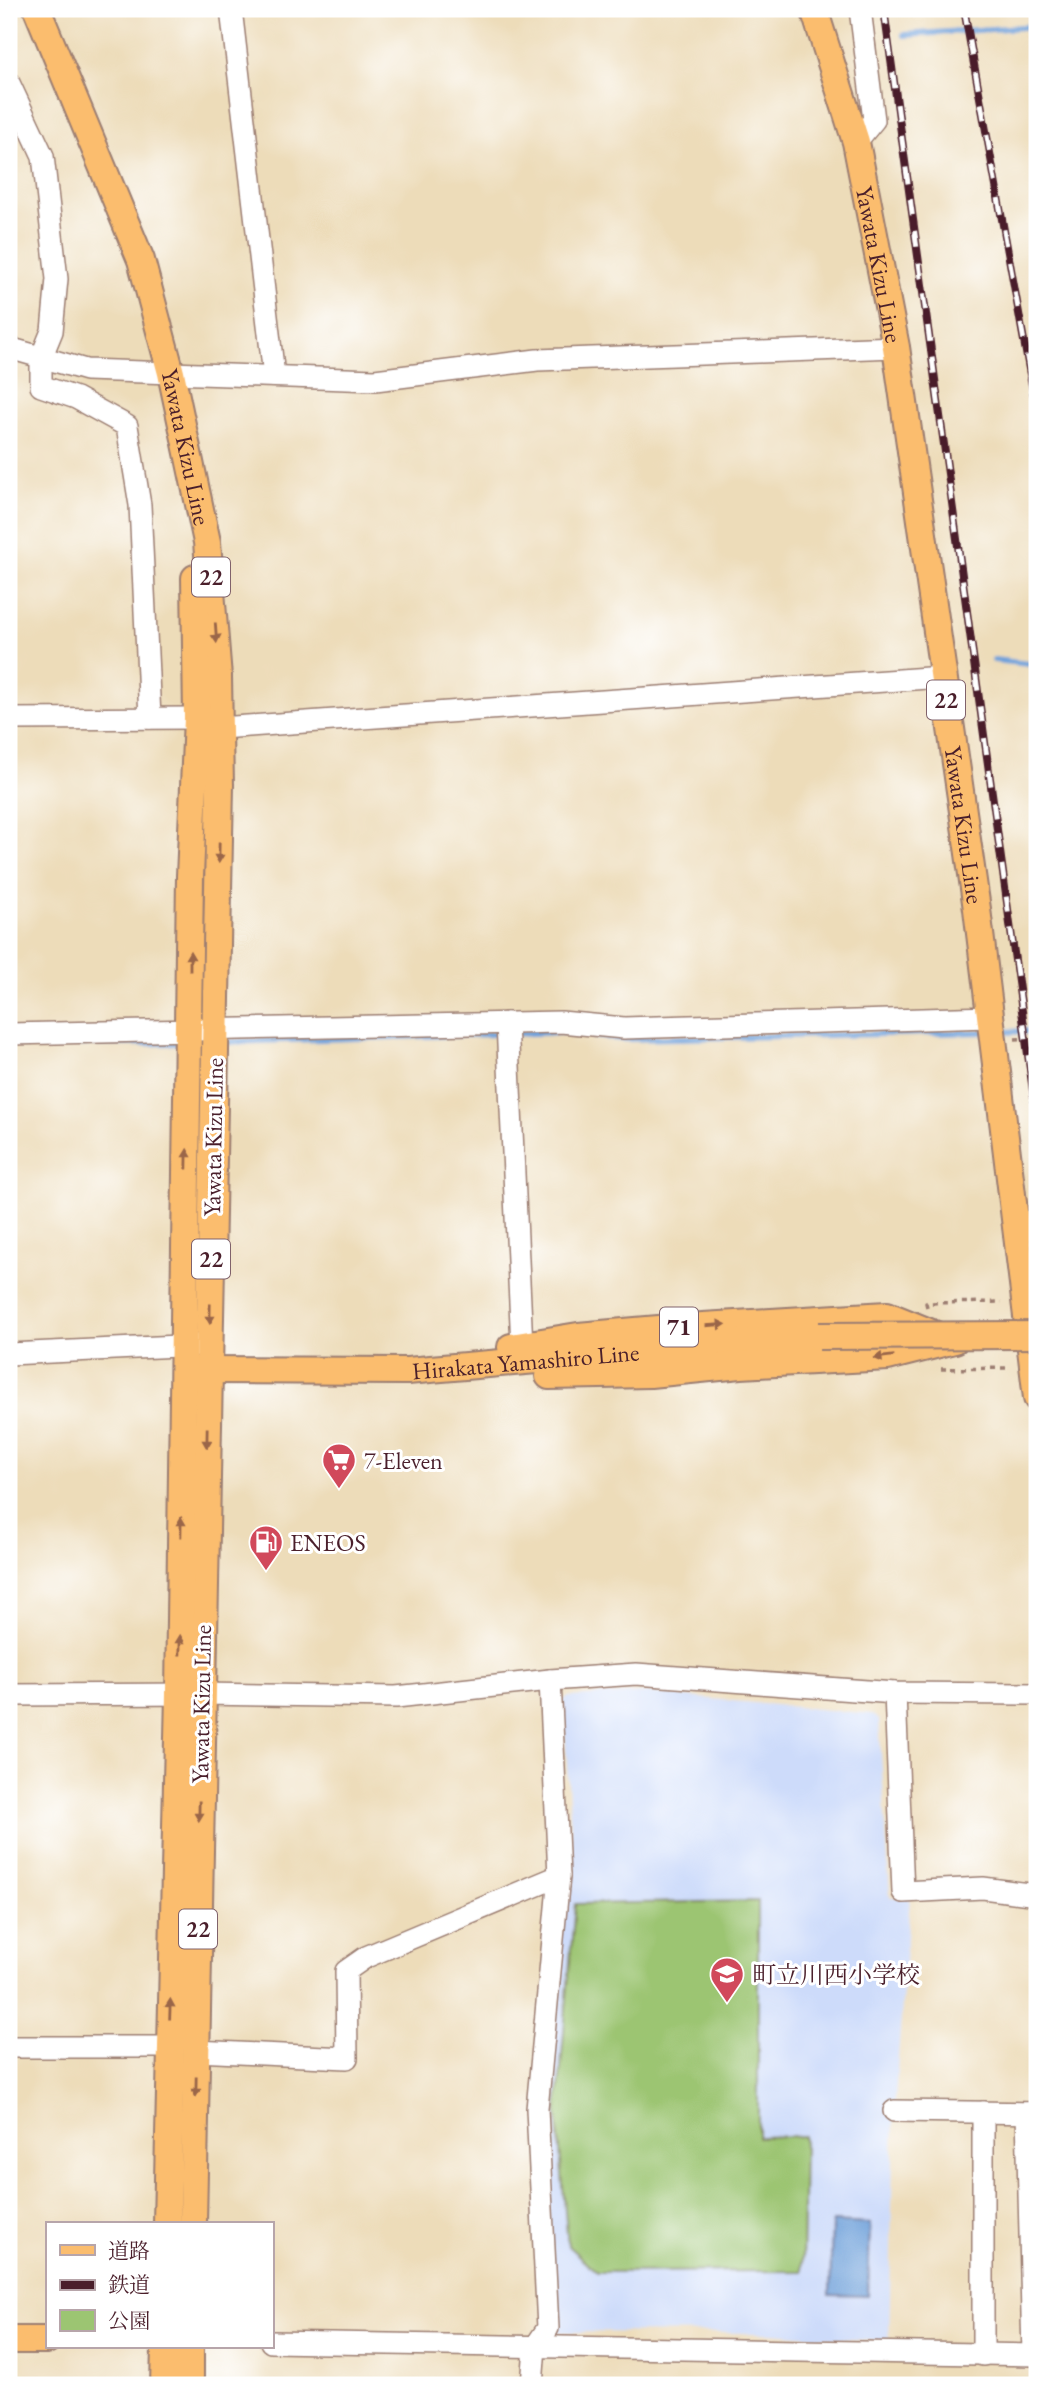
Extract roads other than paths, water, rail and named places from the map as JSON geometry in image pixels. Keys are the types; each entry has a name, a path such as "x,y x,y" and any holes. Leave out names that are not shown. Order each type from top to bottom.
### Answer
{"main road":[{"name":"Yawata Kizu Line","path":"37,9 112,190 164,373 192,537 208,723 190,1694 196,2051 193,2222"},
{"name":"Yawata Kizu Line","path":"814,9 856,142 896,347 977,909 1033,1337 1037,1398"},
{"name":"71","path":"407,1371 578,1336 887,1315 944,1350"},
{"name":"Hirakata Yamashiro Line","path":"196,1358 407,1371 819,1336 1033,1337"},
{"name":"71","path":"407,1371 508,1377 650,1374 741,1365 888,1357 1033,1337"},
{"name":"Yawata Kizu Line","path":"167,2222 169,2047 190,1694"},
{"path":"9,2340 46,2340"},
{"path":"164,2385 165,2348"},
{"path":"190,2348 190,2385"}],"street":[{"path":"231,9 274,376"},
{"path":"856,142 874,120 860,9"},
{"path":"9,83 43,156 57,279 52,331 41,358 41,386 76,398 127,426 140,505 150,718"},
{"path":"9,348 86,370 375,380 537,360 896,347"},
{"path":"9,719 150,718 208,723 942,677"},
{"path":"9,1034 561,1021 624,1028 990,1017"},
{"path":"507,1023 522,1346"},
{"path":"9,1354 196,1358"},
{"path":"9,1695 396,1697 550,1680 674,1675 895,1693 1037,1694"},
{"path":"532,2385 535,2347 548,2328 537,2109 559,1876 550,1680"},
{"path":"895,1693 903,1892 983,1888 1037,1895"},
{"path":"196,2051 347,2058 346,1971 366,1957 559,1876"},
{"path":"9,2047 169,2047"},
{"path":"273,2342 1035,2355 1032,2113 894,2111"},
{"path":"982,2355 983,2112"}],"water":[{"path":"832,2222 870,2224 868,2296 830,2295"}],"waterway":[{"path":"904,35 1037,26"},
{"path":"994,660 1037,665"},
{"path":"997,1032 1037,1031"},
{"path":"221,1042 567,1032"},
{"path":"595,1036 622,1039 986,1032"},
{"path":"21,1044 182,1043"}],"railway":[{"path":"884,9 1037,1120"},
{"path":"964,9 1037,413"}],"place":[{"name":"7-Eleven","path":"339,1490"},
{"name":"ENEOS","path":"266,1572"},
{"name":"町立川西小学校","path":"727,2004"}]}
